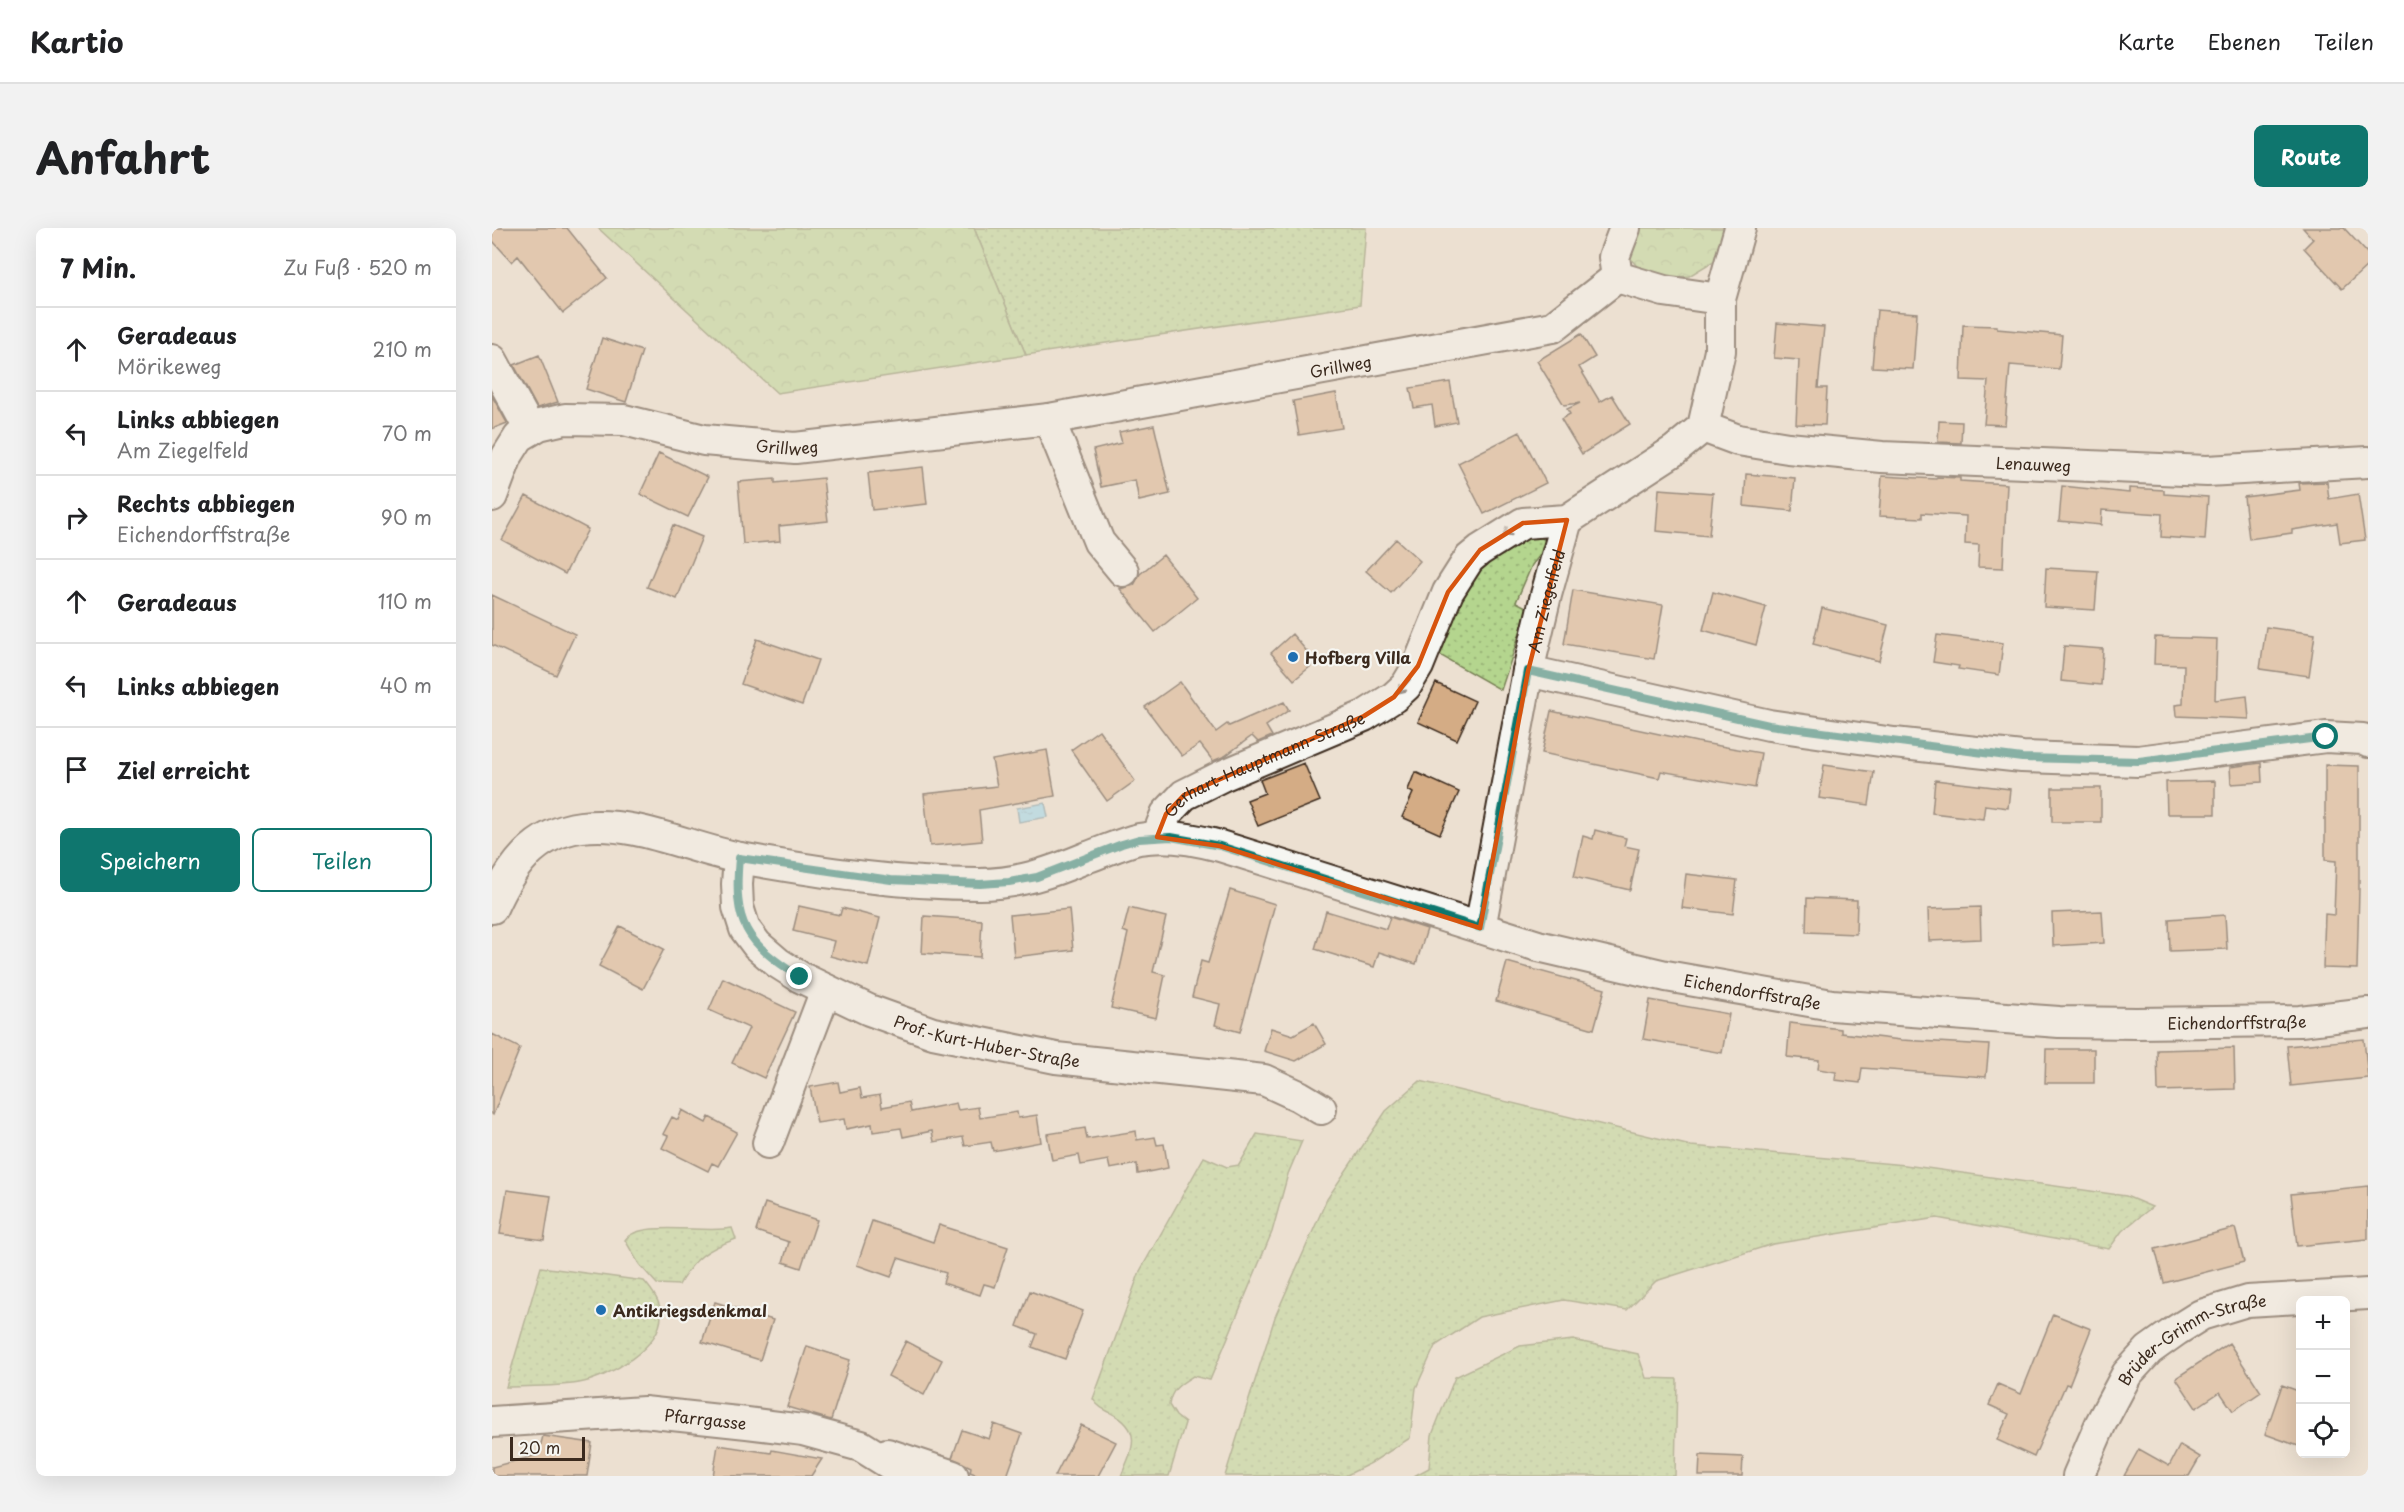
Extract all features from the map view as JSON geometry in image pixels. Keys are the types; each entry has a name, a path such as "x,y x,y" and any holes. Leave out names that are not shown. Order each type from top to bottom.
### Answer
{"street":[{"path":"1625,228 1614,257 1617,277 1664,291 1720,299"},
{"path":"1702,427 1720,351 1720,299 1740,228"},
{"name":"Grillweg","path":"493,493 507,456 519,438 530,430 565,419 624,420 704,440 795,448 1049,419 1552,327 1617,277"},
{"path":"492,360 530,430"},
{"path":"1049,419 1099,542 1122,572"},
{"name":"Lenauweg","path":"1702,427 1738,440 1788,448 1881,457 2207,471 2368,462"},
{"name":"Gerhart-Hauptmann-Straße","path":"492,908 503,884 525,854 542,840 560,831 571,829 608,826 643,831 685,845 739,858 891,880 980,884 1037,877 1122,844 1157,837 1166,814 1184,795 1222,776 1364,716 1394,698 1406,686 1418,666 1448,592 1469,559 1492,541 1523,523 1568,520 1675,450 1702,427"},
{"name":"Am Ziegelfeld","path":"1480,928 1528,671 1546,595 1568,520"},
{"path":"1528,671 1769,725 2022,758 2139,761 2326,737 2363,739 2368,742"},
{"name":"Eichendorffstraße","path":"1157,837 1183,838 1220,846 1538,946 1666,976 1832,1005 2059,1022 2300,1021 2368,1013"},
{"name":"Prof.-Kurt-Huber-Straße","path":"739,858 738,907 745,928 757,945 778,963 826,990 869,1010 933,1033 1056,1058 1264,1080 1299,1095 1321,1109"},
{"path":"768,1143 826,990"},
{"name":"Brüder-Grimm-Straße","path":"2078,1476 2101,1423 2127,1374 2149,1350 2185,1325 2201,1315 2247,1301 2368,1294"},
{"name":"Pfarrgasse","path":"492,1422 644,1412 803,1430 861,1446 909,1476"},
{"path":"861,1446 953,1476"}],"highlighted area":[{"path":"1567,520 1528,671 1480,928 1220,846 1157,837 1166,814 1184,795 1364,716 1394,697 1418,666 1448,592 1480,550 1523,523"}],"green space":[{"path":"598,228 974,228 1026,355 777,393"},
{"path":"974,228 1366,228 1360,305 1026,355"},
{"path":"1637,228 1725,228 1717,259 1689,276 1662,278 1640,270 1627,254"},
{"path":"1537,535 1546,541 1540,555 1532,565 1516,602 1528,608 1501,690 1431,650 1464,578 1505,542"},
{"path":"1420,1081 1691,1146 1905,1165 2126,1196 2152,1207 2122,1231 2109,1249 1937,1218 1773,1244 1656,1281 1627,1310 1564,1300 1479,1317 1435,1346 1416,1388 1410,1438 1371,1463 1345,1476 1225,1476 1275,1317 1327,1199 1386,1111"},
{"path":"1257,1134 1302,1141 1288,1174 1272,1232 1210,1380 1193,1376 1180,1384 1172,1395 1169,1405 1176,1416 1185,1423 1169,1476 1121,1476 1132,1448 1131,1433 1121,1419 1100,1407 1093,1399 1140,1271 1204,1157 1227,1167 1239,1165"},
{"path":"732,1228 736,1239 702,1256 690,1268 679,1285 657,1284 639,1264 625,1240 644,1230"},
{"path":"541,1267 644,1281 655,1296 661,1313 659,1326 653,1338 632,1359 591,1380 561,1385 506,1387"},
{"path":"1573,1340 1638,1354 1646,1378 1677,1379 1675,1476 1414,1476 1429,1468 1432,1435 1455,1377 1520,1346"}],"water":[{"path":"1045,803 1048,817 1019,822 1017,808"}],"building":[{"path":"492,228 567,228 607,278 563,313 518,256 512,262 492,240"},
{"path":"2303,228 2344,228 2368,254 2368,265 2342,289 2304,248 2313,239"},
{"path":"1877,310 1917,313 1913,369 1872,367"},
{"path":"1777,323 1824,327 1818,388 1827,388 1825,425 1796,424 1799,360 1774,358"},
{"path":"1963,325 1997,326 1997,329 2062,335 2059,369 2010,365 2005,425 1984,424 1988,381 1961,380"},
{"path":"1581,334 1595,357 1579,367 1600,402 1612,395 1630,424 1582,454 1561,419 1570,414 1567,409 1580,403 1564,405 1537,361"},
{"path":"602,338 642,351 626,402 586,389"},
{"path":"539,355 558,402 537,408 514,365"},
{"path":"1450,382 1457,422 1435,426 1432,405 1414,408 1410,388"},
{"path":"1336,393 1342,428 1299,435 1293,401"},
{"path":"492,396 507,423 492,429"},
{"path":"1939,421 1962,422 1961,443 1938,442"},
{"path":"1154,425 1170,494 1139,501 1135,480 1101,487 1093,450 1122,443 1119,432"},
{"path":"1520,432 1546,483 1484,514 1458,463"},
{"path":"659,453 708,477 688,517 640,494"},
{"path":"923,467 927,504 872,510 868,473"},
{"path":"1746,474 1795,478 1792,511 1744,506"},
{"path":"1882,476 1960,478 1960,481 2007,484 2003,568 1978,567 1979,545 1965,544 1966,516 1922,513 1922,518 1879,516"},
{"path":"823,478 828,521 779,526 780,541 743,544 738,482 775,479 775,483"},
{"path":"2327,482 2329,499 2358,494 2365,540 2340,543 2337,523 2249,539 2244,497 2300,490 2299,483"},
{"path":"2062,486 2129,493 2129,488 2164,490 2164,494 2208,497 2205,540 2161,537 2162,514 2102,510 2101,525 2059,521"},
{"path":"1659,489 1713,493 1709,536 1656,531"},
{"path":"526,496 588,529 565,574 502,540"},
{"path":"673,525 702,537 677,599 647,587"},
{"path":"1396,539 1420,561 1391,593 1366,571"},
{"path":"1163,555 1197,598 1155,632 1120,589 1134,585 1140,574"},
{"path":"2046,568 2098,571 2095,610 2044,607"},
{"path":"1573,590 1663,605 1654,659 1564,644"},
{"path":"1713,592 1766,607 1756,645 1703,630"},
{"path":"492,595 575,634 556,675 492,645"},
{"path":"1822,608 1888,625 1879,661 1813,644"},
{"path":"2266,627 2315,634 2309,676 2260,669"},
{"name":"Hofberg Villa","path":"1292,634 1316,662 1294,680 1271,653"},
{"path":"1937,635 2003,643 1999,675 1958,669 1959,666 1933,662"},
{"path":"2155,637 2217,639 2215,700 2247,696 2249,719 2176,716 2175,705 2183,704 2184,665 2154,664"},
{"path":"757,639 818,660 802,705 741,684"},
{"path":"2064,646 2103,649 2101,685 2061,681"},
{"path":"1180,682 1216,732 1227,724 1229,726 1284,702 1289,710 1266,726 1272,736 1258,742 1252,736 1225,756 1213,761 1200,744 1182,756 1145,707"},
{"path":"1436,683 1475,701 1457,740 1418,722"},
{"path":"1551,711 1761,753 1755,788 1661,771 1659,778 1542,753"},
{"path":"1099,730 1135,781 1107,801 1071,750"},
{"path":"1047,750 1055,796 979,810 982,841 930,846 924,794 997,786 992,760"},
{"path":"1304,763 1320,801 1258,826 1247,800 1265,793 1260,780"},
{"path":"2261,763 2262,782 2231,784 2230,767"},
{"path":"1824,765 1874,772 1869,805 1819,798"},
{"path":"2325,765 2359,766 2357,969 2323,968 2325,914 2334,915 2336,861 2325,860"},
{"path":"1415,772 1459,792 1440,834 1402,817 1413,793 1408,790"},
{"path":"1935,780 2010,789 2008,808 1985,805 1983,819 1932,813"},
{"path":"2215,781 2215,814 2167,814 2166,782"},
{"path":"2052,788 2101,788 2101,822 2052,822"},
{"path":"1595,830 1626,838 1624,846 1639,849 1630,890 1574,877 1583,836 1593,839"},
{"path":"1686,874 1737,880 1733,914 1682,908"},
{"path":"1230,890 1275,904 1240,1032 1215,1025 1220,1004 1192,997 1201,961 1208,963"},
{"path":"1807,898 1857,900 1856,934 1806,932"},
{"path":"799,906 840,915 842,908 880,918 868,966 830,956 834,941 793,931"},
{"path":"1980,907 1981,939 1929,941 1928,909"},
{"path":"1129,908 1166,917 1153,972 1165,975 1156,1018 1111,1008 1128,933 1123,931"},
{"path":"1069,909 1073,950 1014,957 1010,915"},
{"path":"1326,911 1386,929 1390,917 1427,929 1416,964 1379,952 1374,967 1315,949"},
{"path":"2102,911 2104,943 2053,946 2052,913"},
{"path":"2225,915 2227,949 2170,951 2169,919"},
{"path":"924,916 982,920 980,957 922,953"},
{"path":"620,926 664,949 643,989 599,966"},
{"path":"1507,962 1605,989 1594,1029 1496,1001"},
{"path":"723,978 795,1012 764,1078 732,1063 749,1028 709,1010"},
{"path":"1650,1000 1729,1014 1722,1053 1643,1039"},
{"path":"1314,1023 1326,1044 1296,1061 1264,1051 1271,1028 1293,1035"},
{"path":"1790,1023 1841,1029 1841,1033 1901,1040 1989,1045 1986,1077 1862,1068 1860,1083 1835,1080 1836,1072 1818,1069 1819,1060 1787,1057"},
{"path":"492,1034 520,1048 493,1115 492,1114"},
{"path":"2364,1039 2368,1078 2291,1086 2287,1046"},
{"path":"2234,1048 2235,1089 2158,1091 2157,1050"},
{"path":"2046,1049 2094,1049 2094,1083 2045,1083"},
{"path":"838,1082 840,1092 860,1088 862,1098 880,1095 882,1107 909,1102 911,1112 956,1103 958,1110 978,1107 980,1118 1017,1112 1018,1118 1037,1115 1041,1142 993,1151 991,1142 965,1146 963,1137 934,1142 932,1131 903,1137 901,1128 873,1132 872,1124 846,1129 844,1119 817,1123 810,1087"},
{"path":"682,1110 706,1123 709,1117 737,1132 718,1166 712,1163 708,1171 662,1148 668,1136 663,1134 672,1117 678,1120"},
{"path":"1085,1128 1087,1139 1136,1131 1137,1140 1155,1137 1157,1145 1164,1144 1168,1168 1138,1174 1137,1164 1110,1169 1108,1160 1081,1165 1079,1155 1052,1160 1047,1134"},
{"path":"2368,1186 2368,1239 2297,1246 2291,1194"},
{"path":"507,1190 551,1196 544,1240 500,1234"},
{"path":"765,1203 817,1220 801,1268 783,1262 789,1242 756,1231"},
{"path":"872,1221 933,1242 939,1225 1008,1247 995,1287 984,1284 980,1295 943,1283 946,1273 898,1258 891,1277 857,1265"},
{"path":"2235,1228 2244,1262 2164,1283 2155,1249"},
{"path":"1030,1291 1083,1311 1065,1359 1032,1347 1037,1334 1017,1326"},
{"path":"715,1302 773,1320 760,1360 702,1342"},
{"path":"2053,1314 2091,1329 2069,1385 2066,1384 2034,1457 1997,1440 2009,1414 1989,1405 1998,1384 2021,1394"},
{"path":"906,1341 942,1360 924,1395 888,1376"},
{"path":"2229,1343 2261,1392 2233,1411 2220,1392 2196,1408 2176,1378"},
{"path":"807,1346 850,1360 831,1420 787,1407"},
{"path":"2282,1385 2296,1390 2296,1445 2265,1434"},
{"path":"994,1424 1022,1434 1007,1476 980,1476 970,1472 971,1467 952,1458 962,1430 989,1439"},
{"path":"1081,1425 1116,1442 1098,1476 1055,1476"},
{"path":"543,1436 592,1443 587,1476 492,1476 492,1467 538,1455"},
{"path":"718,1445 771,1453 772,1450 822,1459 811,1476 713,1476"},
{"path":"2180,1445 2200,1457 2189,1476 2124,1476 2139,1449 2169,1466"},
{"path":"1700,1455 1743,1457 1742,1476 1699,1476"}],"place":[{"name":"Hofberg Villa","path":"1293,657"},
{"name":"Antikriegsdenkmal","path":"601,1310"}],"route":[{"path":"800,977 778,963 757,945 745,928 738,907 739,858 891,880 980,884 1037,877 1122,844 1139,839 1171,837 1220,846 1480,928 1528,671 1769,725 2022,758 2139,761 2326,737"}]}
